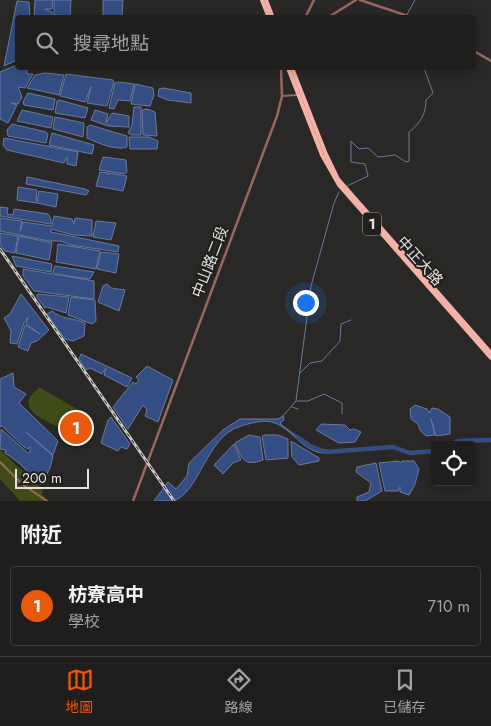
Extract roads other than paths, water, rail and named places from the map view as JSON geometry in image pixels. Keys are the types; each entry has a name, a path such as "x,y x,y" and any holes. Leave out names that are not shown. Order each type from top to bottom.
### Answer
{"main road":[{"path":"262,0 267,15"},
{"path":"266,0 272,15"},
{"name":"中正大路","path":"289,70 322,155 338,185 489,352"},
{"name":"中正大路","path":"293,70 328,159 343,185 489,352 491,358"}],"street":[{"path":"306,15 314,0"},
{"path":"332,15 356,0"},
{"path":"360,0 409,15"},
{"path":"476,52 491,61"},
{"name":"中山路二段","path":"133,501 282,96 281,70"},
{"path":"282,96 299,95"},
{"path":"0,462 22,484 47,501"}],"water":[{"path":"35,0 53,0 52,9 45,9 52,12 52,15 34,15"},
{"path":"54,0 71,0 70,15 54,15"},
{"path":"103,0 123,0 122,15 103,15"},
{"path":"17,1 29,2 30,15 15,15 15,61 4,66"},
{"path":"15,66 15,70 27,70 27,74 33,74 25,88 18,87 22,97 18,104 11,103 17,105 8,123 0,119 0,72"},
{"path":"45,73 64,75 59,95 27,88 35,75"},
{"path":"66,74 113,80 107,106 87,103 91,87 85,102 60,96"},
{"path":"115,83 134,84 130,101 118,100 114,109 109,108"},
{"path":"135,84 153,88 154,95 150,106 131,104"},
{"path":"159,89 191,93 191,103 168,100 158,96"},
{"path":"28,93 55,99 53,110 24,105 23,102"},
{"path":"57,101 88,108 85,118 55,113"},
{"path":"134,107 141,107 141,135 128,133 132,125"},
{"path":"147,109 155,112 157,136 143,135 142,110"},
{"path":"22,110 53,117 51,128 17,121"},
{"path":"95,110 108,114 106,123 112,113 129,116 129,127 108,126 91,120"},
{"path":"55,117 84,123 83,137 53,129"},
{"path":"12,124 46,132 48,134 46,143 8,136 7,130"},
{"path":"90,125 127,136 127,147 112,147 87,138 87,127"},
{"path":"52,133 94,145 92,154 49,145"},
{"path":"129,137 149,137 158,141 157,149 130,149"},
{"path":"4,138 78,152 76,166 67,164 67,157 64,163 7,150 3,145"},
{"path":"103,157 126,160 127,172 125,174 99,170"},
{"path":"100,172 108,173 108,175 109,173 127,176 123,191 96,186"},
{"path":"27,177 89,191 86,195 26,184"},
{"path":"18,187 37,190 36,203 17,200"},
{"path":"39,191 58,194 56,207 37,203"},
{"path":"0,207 8,208 7,214 13,215 14,209 48,214 51,224 0,216"},
{"path":"54,216 72,219 74,224 75,218 92,220 92,236 73,235 51,229 51,232 119,246 118,252 0,231 0,218 22,221 20,231 23,222 52,226"},
{"path":"96,221 116,223 111,240 93,237"},
{"path":"0,233 18,236 15,253 5,251 0,245"},
{"path":"19,236 52,243 49,260 16,253"},
{"path":"58,244 100,251 96,269 56,262"},
{"path":"101,252 119,254 116,273 97,269"},
{"path":"12,256 52,264 51,272 16,266"},
{"path":"55,266 94,272 90,279 54,274 94,281 94,299 34,291 23,276 23,269 52,274"},
{"path":"107,284 111,288 125,290 119,311 98,302 103,286"},
{"path":"21,294 49,330 37,341 31,343 28,351 18,347 25,325 40,334 26,324 28,317 17,344 10,343 11,331 4,318 10,314"},
{"path":"37,294 69,297 66,313 45,308"},
{"path":"71,297 95,300 96,321 92,324 68,315"},
{"path":"52,311 59,316 85,323 84,336 73,341 65,339 47,314"},
{"path":"81,354 132,378 127,387 104,375 106,368 102,374 90,368 86,370 79,359"},
{"path":"147,366 173,380 158,422 145,416 147,410 143,405 128,429 113,407 133,382 136,384 139,380 136,377"},
{"path":"13,373 14,387 26,394 19,403 58,441 53,455 26,432 53,456 50,468 41,485 19,463 5,453 6,450 0,449 1,429 28,453 30,452 30,447 28,449 24,447 2,426 0,427 0,379"},
{"path":"415,405 427,409 429,413 432,408 438,409 450,417 450,434 436,436 431,419 435,435 426,436 420,430 418,424 411,419 410,409"},
{"path":"283,416 284,420 280,423 284,427 317,450 327,450 326,453 312,450 305,446 288,431 275,423 262,421 241,426 229,432 219,441 190,487 182,496 173,501 154,501 168,482 176,489 187,476 189,463 223,430 240,419 278,419"},
{"path":"111,417 130,444 127,449 121,447 118,451 101,443 108,420"},
{"path":"321,424 345,425 350,430 354,429 361,432 355,442 339,443 316,430"},
{"path":"249,435 260,437 263,460 252,463 244,460 242,457 235,443"},
{"path":"278,435 288,439 288,458 266,460 262,436"},
{"path":"291,441 319,458 319,461 299,465 292,457"},
{"path":"234,444 241,460 233,463 223,474 214,465"},
{"path":"398,461 401,463 402,461 414,461 419,469 415,484 409,495 400,492 400,487 398,491 385,491 379,463"},
{"path":"376,463 382,491 365,501 357,501 357,497 369,492 371,483 356,472 357,467"}],"waterway":[{"path":"407,15 415,0"},
{"path":"347,186 368,176 365,164 351,162 351,141 359,149 368,148 378,157 395,155 406,162 409,161 409,132 420,121 424,113 426,100 433,93 425,70"},
{"path":"283,416 296,401 311,286 334,203 339,192"},
{"path":"300,373 310,363 322,361 340,341 341,324 351,320"},
{"path":"297,401 308,401 324,394 342,403 342,414"},
{"path":"292,407 298,409"},
{"path":"299,438 310,446 326,452 393,447 410,453 431,451"},
{"path":"458,441 491,440"}],"railway":[{"path":"0,249 174,501"}],"place":[{"name":"枋寮高中","path":"76,428"}]}
